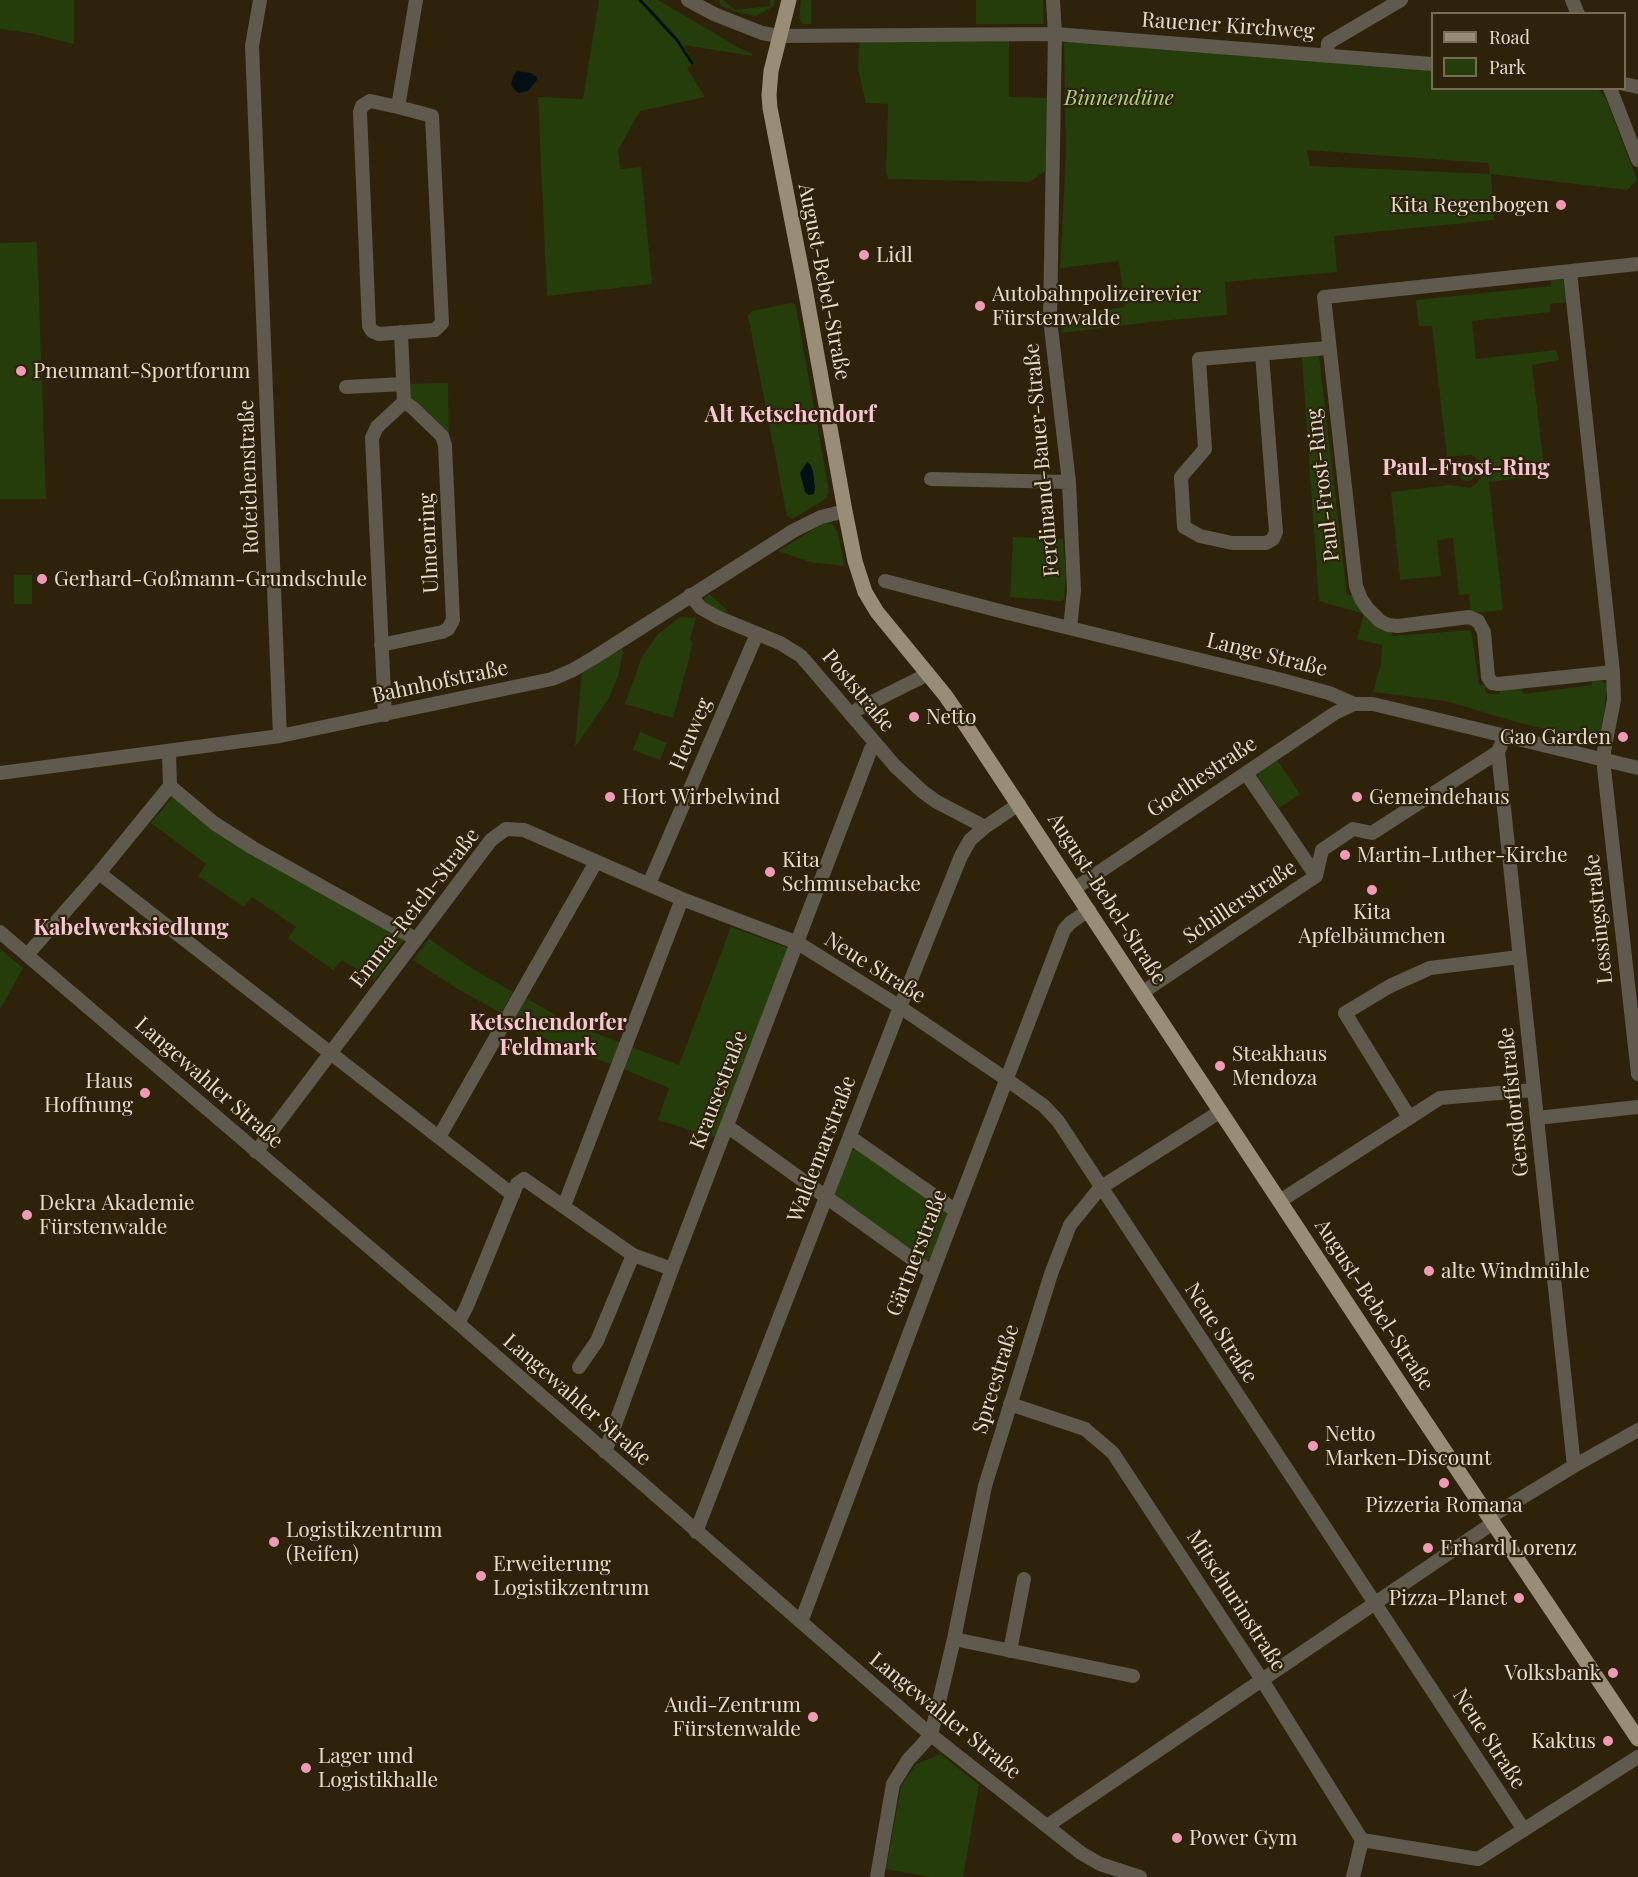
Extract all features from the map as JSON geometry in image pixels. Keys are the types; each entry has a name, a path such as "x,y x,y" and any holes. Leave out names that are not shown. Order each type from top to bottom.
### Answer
{"main road":[{"name":"August-Bebel-Straße","path":"789,0 771,71 770,108 845,511 855,561 865,592 877,612 945,695 1019,804 1638,1739"}],"street":[{"name":"Roteichenstraße","path":"260,0 252,46 280,736"},
{"path":"398,107 416,0"},
{"name":"Rauener Kirchweg","path":"687,0 714,14 762,33 779,36 1055,34 1327,54 1328,43 1401,0"},
{"name":"Ferdinand-Bauer-Straße","path":"1053,0 1055,34 1050,319 1069,482 1074,590 1070,628"},
{"path":"1327,54 1431,64"},
{"path":"1611,90 1638,160"},
{"path":"370,101 398,107 428,114 432,116 434,122 442,323 435,330 379,334 372,331 369,326 360,112 362,106 370,101"},
{"name":"Paul-Frost-Ring","path":"1613,672 1492,683 1488,678 1484,632 1478,621 1469,617 1398,626 1388,625 1380,621 1368,609 1356,586 1324,297 1638,264"},
{"path":"1570,272 1613,672 1614,700 1603,759"},
{"path":"385,715 372,438 377,427 404,402 401,332"},
{"path":"1262,354 1276,532 1273,539 1266,543 1233,543 1200,536 1184,527 1181,477 1205,449 1199,359 1328,348"},
{"path":"346,387 403,384"},
{"name":"Ulmenring","path":"381,645 442,632 448,629 453,620 446,445 442,436 404,402"},
{"path":"931,479 1069,482"},
{"name":"Bahnhofstraße","path":"0,773 280,736 552,679 588,662 801,526 821,517 845,511"},
{"name":"Lange Straße","path":"885,581 1278,679 1329,693 1354,704 1373,705 1638,768"},
{"name":"Poststraße","path":"690,595 701,608 717,617 780,643 801,656 895,766 937,802 985,827"},
{"name":"Heuweg","path":"649,885 757,634"},
{"path":"851,715 927,672"},
{"name":"Goethestraße","path":"1074,889 1335,713 1354,704"},
{"name":"Gersdorffstraße","path":"1504,735 1498,752 1574,1466"},
{"name":"Krausestraße","path":"605,1452 672,1269 871,749 876,745"},
{"path":"27,955 99,873 170,786 169,752"},
{"name":"Schillerstraße","path":"1143,992 1316,876 1322,850 1353,829 1372,832 1498,752"},
{"name":"Lessingstraße","path":"1603,759 1638,1074"},
{"path":"1246,773 1316,876"},
{"path":"170,786 214,823 253,848 416,939"},
{"name":"Waldemarstraße","path":"696,1532 900,1007 966,846 985,827 1019,804"},
{"name":"Emma-Reich-Straße","path":"256,1152 491,840 506,829 524,830 682,899 798,944"},
{"path":"439,1137 596,862"},
{"path":"99,873 513,1195"},
{"path":"564,1206 682,899"},
{"name":"Gärtnerstraße","path":"801,1622 1064,930 1089,910"},
{"name":"Langewahler Straße","path":"0,932 458,1323 931,1735 1072,1846 1100,1864 1140,1877"},
{"name":"Neue Straße","path":"798,944 900,1007 1006,1079 1044,1106 1058,1121 1524,1830"},
{"path":"1409,1117 1345,1013 1390,987 1430,968 1520,957"},
{"path":"1280,1201 1440,1098 1534,1090"},
{"path":"1537,1118 1638,1107"},
{"name":"Spreestraße","path":"931,1735 954,1640 985,1485 1051,1274 1070,1225 1100,1188 1221,1111"},
{"path":"727,1126 932,1273"},
{"path":"850,1137 956,1211"},
{"path":"458,1323 517,1184 524,1179 633,1255 672,1269"},
{"path":"579,1367 597,1341 633,1255"},
{"name":"Mitschurinstraße","path":"1010,1404 1085,1429 1113,1453 1262,1680 1362,1840"},
{"path":"1047,1826 1574,1466 1638,1430"},
{"path":"1010,1651 1024,1579"},
{"path":"954,1640 1133,1676"},
{"path":"877,1877 893,1784 908,1760 931,1735"},
{"path":"1353,1877 1362,1840 1478,1859 1638,1757"}],"green space":[{"path":"0,0 74,0 74,44 30,33 0,29"},
{"path":"599,0 658,0 741,49 752,53 752,56 684,45 694,63 687,68 705,97 640,111 618,150 620,169 641,167 652,284 547,296 538,97 583,99"},
{"path":"719,0 723,0 735,10 770,6 770,0 775,0 774,6 756,16 737,12 721,6"},
{"path":"801,0 811,0 811,24 803,24 799,18"},
{"path":"976,0 1043,0 1044,24 976,24"},
{"path":"1009,41 1009,97 1049,98 1045,171 1030,182 888,179 886,172 888,104 866,103 858,69 859,42"},
{"name":"Binnendüne","path":"1068,41 1345,61 1431,71 1431,90 1599,90 1606,99 1637,180 1627,190 1491,174 1494,220 1334,236 1337,272 1225,282 1227,315 1061,333 1066,315 1125,307 1119,261 1060,268 1066,154 1064,43","holes":["1307,150 1488,163 1490,174 1310,166"]},
{"name":"Pneumant-Sportforum","path":"37,242 46,499 0,499 0,243"},
{"path":"1551,280 1563,280 1567,302 1550,304 1550,312 1472,321 1476,359 1556,350 1559,360 1532,365 1545,475 1489,482 1503,610 1471,613 1469,594 1459,595 1453,538 1437,540 1441,576 1400,580 1391,492 1450,485 1470,488 1483,474 1481,463 1472,455 1447,457 1432,326 1419,326 1416,300 1551,286"},
{"path":"791,303 796,307 829,491 827,497 821,502 792,519 787,516 748,316 752,311"},
{"path":"1305,354 1319,356 1347,595 1354,595 1393,636 1471,630 1479,685 1485,685 1486,694 1500,693 1500,688 1522,686 1523,694 1592,685 1592,681 1605,683 1607,687 1599,738 1593,741 1446,701 1373,692 1381,664 1382,645 1357,639 1364,614 1319,601 1302,358"},
{"path":"448,383 449,440 409,398 408,384"},
{"path":"1467,465 1473,467 1475,473 1473,479 1467,481 1461,479 1459,473 1461,467"},
{"path":"824,523 832,524 837,531 845,566 810,562 778,551"},
{"path":"1013,537 1063,539 1066,574 1064,599 1061,601 1010,597"},
{"path":"14,575 32,575 32,604 14,604"},
{"path":"709,594 726,611 723,612 707,605 704,598"},
{"path":"680,617 696,618 690,639 692,642 689,659 673,718 625,704 642,657 658,634"},
{"path":"622,649 618,676 609,698 575,747 582,672"},
{"path":"640,732 667,743 660,760 633,750"},
{"path":"1277,760 1300,794 1279,808 1258,777 1259,773"},
{"path":"172,797 246,849 404,940 374,981 342,960 333,970 288,938 296,927 252,897 244,907 198,876 206,864 151,823"},
{"path":"731,927 788,948 716,1136 713,1137 658,1120 669,1088 621,1068 629,1046 679,1065"},
{"path":"429,939 471,968 513,992 501,1013 456,988 413,960"},
{"path":"0,949 23,968 0,1009"},
{"path":"526,998 571,1024 619,1042 622,1046 616,1063 611,1064 558,1046 514,1021"},
{"path":"855,1149 950,1215 932,1257 928,1260 925,1261 833,1194 849,1152"},
{"path":"941,1754 979,1785 963,1877 930,1877 886,1869 901,1786 916,1764"}],"shaded area":[{"path":"517,71 531,73 537,77 528,91 518,93 513,88 511,84"},
{"path":"807,462 813,471 815,488 814,494 809,495 805,492 800,473"}],"waterway":[{"path":"640,0 677,40 692,63"}],"place":[{"name":"Kita Regenbogen","path":"1561,205"},
{"name":"Lidl","path":"864,255"},
{"name":"Autobahnpolizeirevier Fürstenwalde","path":"980,306"},
{"name":"Pneumant-Sportforum","path":"21,371"},
{"name":"Gerhard-Goßmann-Grundschule","path":"42,579"},
{"name":"Netto","path":"914,717"},
{"name":"Gao Garden","path":"1623,737"},
{"name":"Hort Wirbelwind","path":"610,797"},
{"name":"Gemeindehaus","path":"1357,797"},
{"name":"Martin-Luther-Kirche","path":"1345,855"},
{"name":"Kita Schmusebacke","path":"770,872"},
{"name":"Kita Apfelbäumchen","path":"1372,890"},
{"name":"Steakhaus Mendoza","path":"1220,1066"},
{"name":"Haus Hoffnung","path":"145,1093"},
{"name":"Dekra Akademie Fürstenwalde","path":"27,1215"},
{"name":"alte Windmühle","path":"1429,1271"},
{"name":"Netto Marken-Discount","path":"1313,1446"},
{"name":"Pizzeria Romana","path":"1444,1483"},
{"name":"Logistikzentrum (Reifen)","path":"274,1542"},
{"name":"Erhard Lorenz","path":"1428,1548"},
{"name":"Erweiterung Logistikzentrum","path":"481,1576"},
{"name":"Pizza-Planet","path":"1519,1598"},
{"name":"Volksbank","path":"1613,1673"},
{"name":"Audi-Zentrum Fürstenwalde","path":"813,1717"},
{"name":"Kaktus","path":"1608,1741"},
{"name":"Lager und Logistikhalle","path":"306,1768"},
{"name":"Power Gym","path":"1177,1838"}],"district":[{"name":"Alt Ketschendorf","path":"790,415"},
{"name":"Paul-Frost-Ring","path":"1466,468"},
{"name":"Kabelwerksiedlung","path":"131,928"},
{"name":"Ketschendorfer Feldmark","path":"548,1036"}]}
